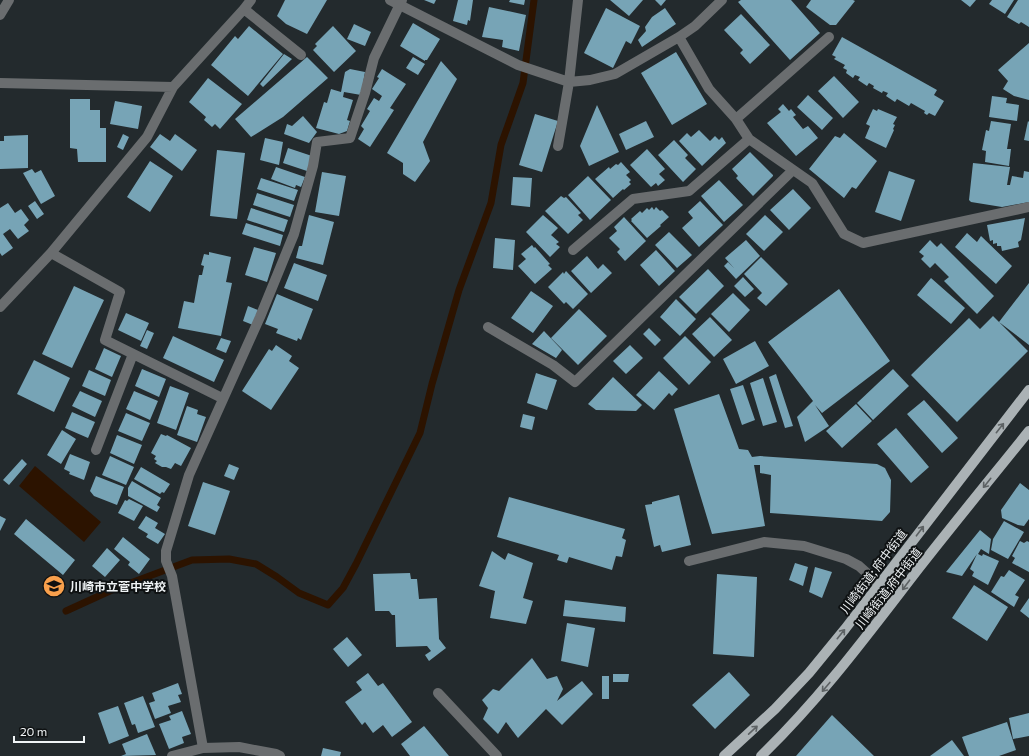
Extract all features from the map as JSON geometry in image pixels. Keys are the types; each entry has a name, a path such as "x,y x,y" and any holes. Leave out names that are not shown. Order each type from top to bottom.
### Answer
{"main road":[{"name":"川崎街道; 府中街道","path":"724,756 775,709 809,672 1029,390"},
{"name":"川崎街道;府中街道","path":"761,756 788,730 854,653 919,568 1029,431"}],"street":[{"path":"0,15 9,0"},
{"path":"0,308 51,253 147,137 173,87 251,0"},
{"path":"390,0 401,2 518,65 569,82 590,80 615,74 679,37 695,26 722,0"},
{"path":"558,146 569,82 578,0"},
{"path":"203,748 172,576 166,561 166,551 189,475 222,398 260,316 294,234 313,166 317,142 350,138 365,93 374,58 401,2"},
{"path":"244,9 301,55"},
{"path":"679,37 709,88 736,119 749,139 812,183 844,234 863,243 1029,207"},
{"path":"736,119 829,37"},
{"path":"0,83 173,87"},
{"path":"573,250 633,200 689,191 749,139"},
{"path":"488,327 553,365 576,382 793,170"},
{"path":"51,253 120,292 105,340 222,398"},
{"path":"96,450 133,354"},
{"path":"690,561 764,542 804,546 846,559 859,566 879,584"},
{"path":"438,693 497,756"},
{"path":"172,756 203,748 239,747 280,756"}],"shaded area":[{"path":"35,466 101,522 84,542 19,486"}],"building":[{"path":"285,0 327,0 307,34 286,24 277,16"},
{"path":"424,0 436,0 434,4"},
{"path":"458,0 473,0 470,21 468,20 467,25 453,21"},
{"path":"510,0 525,0 524,5 509,2"},
{"path":"610,0 643,0 629,16"},
{"path":"655,0 666,0 661,6"},
{"path":"741,0 791,0 820,33 790,60 738,2"},
{"path":"811,0 855,1 836,25 830,25 806,7"},
{"path":"961,0 976,0 970,7"},
{"path":"992,0 1014,0 1005,14 989,4"},
{"path":"1018,0 1029,0 1029,27 1021,22 1019,24 1007,17"},
{"path":"489,7 526,15 519,51 502,47 503,40 482,37"},
{"path":"606,8 640,26 631,44 626,41 613,68 584,53"},
{"path":"665,8 676,24 642,47 638,40 646,31 645,27 652,17"},
{"path":"741,14 770,45 750,64 740,53 743,50 724,30"},
{"path":"413,23 440,39 425,61 400,46"},
{"path":"354,24 371,32 365,46 347,39"},
{"path":"249,26 283,54 248,96 211,65 235,36 238,39"},
{"path":"333,26 356,51 334,72 313,50 317,46 315,44"},
{"path":"842,37 937,90 934,95 944,101 935,116 929,113 927,115 924,113 925,111 911,103 909,106 897,99 895,102 886,96 888,93 883,91 882,93 873,88 874,86 869,83 867,86 858,80 860,77 855,75 853,78 846,73 847,70 843,68 845,65 834,59 836,57 832,55"},
{"path":"1029,43 1029,100 1014,96 1003,89 1008,81 998,70"},
{"path":"676,52 707,104 672,125 641,73"},
{"path":"284,54 292,59 263,87 260,84"},
{"path":"307,57 328,78 283,117 251,137 235,119"},
{"path":"413,57 425,64 418,75 406,68"},
{"path":"441,61 457,79 423,142 430,161 415,182 403,174 403,163 387,153"},
{"path":"350,69 365,72 361,95 344,92 343,97 353,100 347,120 350,121 347,131 339,134 316,128 324,102 327,103 331,89 341,92 345,72"},
{"path":"382,69 406,84 390,108 394,110 370,147 358,139 364,129 361,126 370,111 367,109 374,98 379,101 382,96 372,89 379,78 377,77"},
{"path":"834,76 859,102 843,118 818,91"},
{"path":"208,78 242,104 220,129 215,124 212,127 204,120 206,117 189,102"},
{"path":"808,95 833,118 822,130 797,107"},
{"path":"992,96 1007,98 1006,103 1019,105 1017,121 989,117"},
{"path":"70,99 90,99 90,110 100,110 100,128 106,128 106,162 78,162 77,149 70,148"},
{"path":"115,101 142,106 138,129 110,124"},
{"path":"783,104 789,111 791,109 796,115 793,117 803,129 808,126 818,138 796,156 767,123 781,112 778,109"},
{"path":"597,105 619,152 589,166 580,146"},
{"path":"873,109 877,111 878,109 897,117 893,124 895,125 894,130 886,148 865,138 870,126 866,124"},
{"path":"535,114 558,121 542,172 519,165"},
{"path":"303,116 317,132 309,143 284,134 287,124 292,126"},
{"path":"646,121 654,137 626,150 619,134"},
{"path":"991,121 1011,124 1007,149 1011,149 1009,166 985,162 986,151 982,150 986,130 989,131"},
{"path":"1028,121 1029,122 1029,141 1024,140"},
{"path":"699,130 710,141 715,136 719,140 722,137 726,143 702,166 679,141 687,133 691,137"},
{"path":"844,133 877,161 856,189 852,187 844,198 809,169 835,136 840,138"},
{"path":"123,134 129,137 123,150 117,147"},
{"path":"160,134 170,141 175,134 197,150 182,171 150,147"},
{"path":"28,135 28,168 0,169 0,141 4,141 4,136"},
{"path":"265,138 283,142 279,165 260,160"},
{"path":"674,140 688,155 685,158 696,169 683,182 658,155"},
{"path":"288,148 312,156 307,171 283,163"},
{"path":"647,149 665,169 659,174 665,180 658,186 656,183 651,187 630,165"},
{"path":"217,150 245,153 237,219 210,216"},
{"path":"750,152 773,175 753,196 736,178 738,176 732,169"},
{"path":"150,161 173,176 150,212 127,197"},
{"path":"621,162 630,172 626,175 631,180 629,182 631,184 613,198 595,179 609,167 610,169"},
{"path":"973,163 1010,167 1007,185 1010,185 1012,176 1023,178 1024,171 1029,172 1029,202 1002,207 971,202 969,200"},
{"path":"276,167 305,177 301,187 296,185 295,188 271,179"},
{"path":"32,169 35,173 41,170 55,196 41,204 23,173"},
{"path":"889,171 915,180 901,221 875,212"},
{"path":"322,172 346,176 339,216 315,212"},
{"path":"588,176 611,200 590,220 568,195"},
{"path":"513,177 532,178 530,207 511,205"},
{"path":"261,178 298,190 294,201 257,189"},
{"path":"719,180 743,205 724,222 701,196"},
{"path":"793,189 811,208 789,230 770,210"},
{"path":"257,193 294,205 290,217 253,205"},
{"path":"561,196 564,198 566,197 581,213 578,215 583,220 568,234 545,211"},
{"path":"35,201 44,214 37,219 28,206"},
{"path":"700,201 723,225 699,247 682,228 693,218 688,212"},
{"path":"8,203 15,213 21,209 29,220 24,225 29,231 18,239 10,229 3,234 13,248 2,256 0,253 0,208"},
{"path":"652,207 654,210 656,207 660,211 662,210 669,217 647,238 631,221 631,219 640,211 642,213 647,208 649,210"},
{"path":"251,208 288,220 284,232 247,220"},
{"path":"309,215 334,222 323,265 296,258 299,246 302,246"},
{"path":"543,215 558,228 551,235 559,242 556,244 560,247 550,257 526,232"},
{"path":"765,215 783,232 764,251 746,234"},
{"path":"624,217 646,241 625,261 617,252 620,249 609,238 617,231 614,227"},
{"path":"1025,218 1021,240 1018,242 1019,247 1002,251 1001,246 997,246 997,243 993,244 993,240 990,241 987,225"},
{"path":"246,223 283,235 280,246 242,234"},
{"path":"669,232 692,255 677,268 655,245"},
{"path":"967,233 977,242 981,236 1012,266 996,284 955,247"},
{"path":"495,238 515,240 513,270 493,268"},
{"path":"746,240 760,256 736,279 724,266 728,262 734,268 725,258"},
{"path":"930,240 937,247 941,243 994,296 977,314 944,281 949,277 935,263 930,268 921,259 924,256 919,252"},
{"path":"532,245 550,264 548,265 552,269 535,284 518,266 526,259 521,254"},
{"path":"254,247 276,253 267,282 245,275"},
{"path":"656,250 675,271 659,286 640,265"},
{"path":"209,252 231,257 226,282 232,283 221,336 178,328 184,301 194,303 199,275 202,275 204,266 201,265 204,254 209,255"},
{"path":"587,256 598,269 603,264 612,273 591,293 571,271"},
{"path":"761,257 788,284 766,306 757,298 762,293 744,274"},
{"path":"294,263 327,275 318,301 284,288"},
{"path":"708,269 724,286 696,314 679,297"},
{"path":"566,271 588,294 573,309 566,302 564,304 548,287 563,272 564,274"},
{"path":"743,277 754,289 745,297 734,286"},
{"path":"931,278 965,308 951,324 917,295"},
{"path":"1029,283 1029,345 999,322"},
{"path":"74,286 104,300 72,368 42,354"},
{"path":"839,289 890,361 822,413 815,405 829,426 805,442 797,417 813,401 768,342"},
{"path":"531,291 553,306 533,333 511,318"},
{"path":"733,293 750,310 729,332 711,314"},
{"path":"277,294 313,309 301,340 298,338 297,341 276,333 278,329 265,324"},
{"path":"676,299 696,319 680,336 660,317"},
{"path":"248,306 258,310 253,325 243,321"},
{"path":"579,309 607,336 578,365 551,338"},
{"path":"126,313 149,323 141,341 118,330"},
{"path":"993,316 1028,351 957,422 911,375 969,318 980,329"},
{"path":"710,317 732,340 714,357 692,334"},
{"path":"649,328 661,340 655,346 643,334"},
{"path":"147,330 154,333 147,349 140,346"},
{"path":"544,331 562,350 556,358 532,344"},
{"path":"173,336 224,360 214,382 163,358"},
{"path":"685,336 711,362 689,385 663,358"},
{"path":"221,338 231,341 226,353 216,349"},
{"path":"755,341 769,366 736,384 723,359"},
{"path":"276,345 292,356 289,361 299,368 271,410 242,391 269,349 272,351"},
{"path":"630,345 643,358 626,374 613,361"},
{"path":"104,348 121,356 112,377 95,369"},
{"path":"34,360 70,378 54,412 17,394"},
{"path":"142,369 166,379 159,397 135,386"},
{"path":"893,369 909,386 873,420 857,403"},
{"path":"89,370 111,380 105,396 82,386"},
{"path":"659,371 678,389 672,396 669,393 654,410 636,395"},
{"path":"536,373 557,380 547,410 527,403"},
{"path":"776,374 793,426 785,428 769,377"},
{"path":"613,377 642,405 636,411 596,410 588,404"},
{"path":"763,378 777,422 763,426 750,383"},
{"path":"743,385 755,420 742,425 730,389"},
{"path":"170,386 189,393 176,430 157,423"},
{"path":"80,391 102,401 95,417 72,406"},
{"path":"134,391 158,401 150,420 126,409"},
{"path":"719,394 739,449 748,450 752,457 760,456 877,464 885,468 891,480 890,512 882,521 770,513 771,475 760,473 760,465 754,465 765,526 712,534 674,409"},
{"path":"924,400 958,438 942,453 907,414"},
{"path":"856,404 872,421 842,448 826,431"},
{"path":"187,406 198,410 197,414 206,417 197,442 177,435"},
{"path":"72,412 95,422 88,438 65,428"},
{"path":"126,413 150,423 142,441 118,431"},
{"path":"523,414 535,417 532,430 520,427"},
{"path":"896,428 929,467 911,483 877,444"},
{"path":"62,430 76,439 61,464 47,455"},
{"path":"161,434 167,435 191,448 181,466 175,463 171,469 162,467 155,463 157,461 154,459 156,456 151,453"},
{"path":"117,435 142,445 134,464 110,453"},
{"path":"70,454 90,462 84,480 69,474 70,472 64,469"},
{"path":"110,456 134,467 126,485 102,475"},
{"path":"22,459 27,464 9,485 3,480"},
{"path":"229,464 239,468 234,480 224,476"},
{"path":"141,467 170,484 164,493 162,492 160,494 134,479"},
{"path":"96,476 124,487 117,505 94,496 90,491"},
{"path":"132,481 161,498 157,505 160,507 157,512 128,496 128,488"},
{"path":"203,482 230,491 215,535 188,526"},
{"path":"1020,483 1029,490 1029,519 1024,526 1002,518 1001,510"},
{"path":"679,495 691,545 662,552 660,545 654,547 645,505"},
{"path":"509,497 625,529 622,538 626,540 622,557 616,556 612,570 569,557 567,563 557,560 559,555 497,537"},
{"path":"129,499 143,506 134,521 118,513 125,500 127,501"},
{"path":"0,516 6,519 0,531"},
{"path":"146,516 158,523 155,528 165,534 158,544 146,537 148,534 138,528"},
{"path":"26,519 75,560 63,575 14,534"},
{"path":"1004,521 1024,532 1008,559 991,550 993,539"},
{"path":"980,530 991,539 989,554 981,549 978,554 982,556 983,554 999,561 988,585 972,576 974,572 970,569 977,554 962,576 946,572"},
{"path":"123,537 150,559 139,574 128,565 130,562 114,549"},
{"path":"1020,541 1024,543 1027,541 1029,542 1029,572 1012,563 1015,558 1012,556"},
{"path":"107,548 120,560 105,577 92,566"},
{"path":"492,551 505,560 508,553 533,563 523,598 533,601 526,624 490,618 495,591 479,586"},
{"path":"795,563 808,567 803,586 789,580"},
{"path":"815,567 832,572 822,598 809,592"},
{"path":"1009,570 1025,580 1015,595 1019,597 1014,607 991,592 1001,576 1004,577"},
{"path":"410,573 411,579 417,579 419,599 437,598 439,639 446,648 429,661 425,655 431,651 427,646 396,647 395,615 392,615 389,611 375,611 373,574"},
{"path":"717,574 757,577 754,657 713,654"},
{"path":"974,585 1008,607 987,641 952,618"},
{"path":"1029,598 1029,618 1020,611"},
{"path":"565,600 626,607 625,622 563,616"},
{"path":"567,623 595,628 588,667 561,661"},
{"path":"347,637 362,655 348,667 333,649"},
{"path":"532,658 547,679 557,676 563,689 557,701 582,681 593,694 562,725 546,709 518,738 506,722 498,734 483,719 488,708 482,700 493,689 499,691"},
{"path":"729,672 750,695 715,729 692,705"},
{"path":"368,673 378,686 383,683 412,722 392,737 383,725 373,733 365,722 362,725 345,702 362,690 356,682"},
{"path":"613,674 629,674 628,682 613,682"},
{"path":"602,676 609,676 609,699 602,699"},
{"path":"178,683 182,694 178,695 181,702 168,706 171,713 155,719 149,703 155,701 152,693"},
{"path":"143,696 155,727 138,733 135,724 132,725 124,703"},
{"path":"118,706 129,736 109,744 98,713"},
{"path":"182,711 191,734 182,737 184,743 169,749 159,724 171,720 169,716"},
{"path":"1029,713 1029,736 1013,739 1009,718"},
{"path":"832,715 874,756 796,756"},
{"path":"1007,722 1016,750 999,756 969,756 962,737"},
{"path":"424,726 449,756 410,756 401,744"},
{"path":"147,734 156,755 121,756 126,754 122,744"},
{"path":"952,740 964,756 930,756"},
{"path":"323,748 341,752 340,756 321,756"}],"waterway":[{"path":"66,611 112,590 192,560 229,559 256,564 299,593 328,605 343,588 420,433 432,384 459,290 491,203 501,145 523,83 534,0"}],"place":[{"name":"川崎市立菅中学校","path":"54,586"}]}
